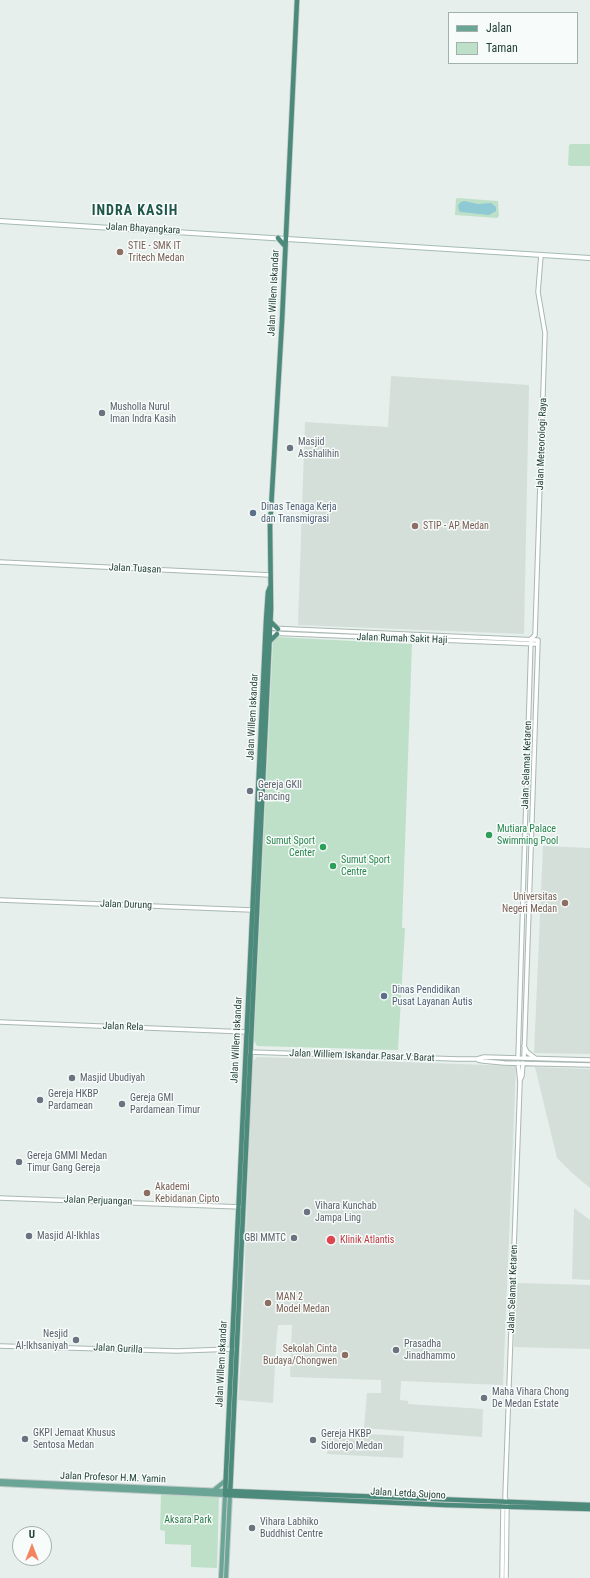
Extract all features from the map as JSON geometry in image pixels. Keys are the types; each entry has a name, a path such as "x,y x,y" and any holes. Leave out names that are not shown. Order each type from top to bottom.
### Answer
{"highway":[{"name":"Jalan Willem Iskandar","path":"248,1052 247,1032 270,641 268,631 272,592 270,587 270,530 297,0"},
{"path":"278,238 285,246"},
{"name":"Jalan Willem Iskandar","path":"227,1493 254,922 252,910 268,631 268,592 270,587"},
{"path":"270,621 278,631 270,641"},
{"path":"228,1480 240,1491"},
{"name":"Jalan Letda Sujono","path":"227,1493 240,1491 505,1503 590,1509"},
{"name":"Jalan Letda Sujono","path":"227,1493 590,1505"}],"main road":[{"name":"Jalan Bhayangkara","path":"0,220 286,239"},
{"path":"286,239 590,258"},
{"path":"214,1490 228,1480"},
{"name":"Jalan Profesor H.M. Yamin","path":"0,1481 214,1490 227,1493"},
{"name":"Jalan Profesor H.M. Yamin","path":"0,1484 227,1493"},
{"path":"226,1578 225,1552 227,1493"},
{"path":"221,1578 225,1552"}],"street":[{"name":"Jalan Meteorologi Raya","path":"538,640 535,634 545,333 538,292 541,255"},
{"name":"Jalan Tuasan","path":"0,562 270,575"},
{"name":"Jalan Rumah Sakit Haji","path":"268,631 538,640"},
{"name":"Jalan Rumah Sakit Haji","path":"278,631 538,644"},
{"path":"531,639 535,634"},
{"name":"Jalan Selamat Ketaren","path":"505,1503 520,1080 518,1060 531,639"},
{"name":"Jalan Selamat Ketaren","path":"524,1058 538,640"},
{"path":"528,736 535,737"},
{"name":"Jalan Durung","path":"0,900 252,910"},
{"path":"523,903 529,904"},
{"path":"520,1001 526,1001"},
{"name":"Jalan Rela","path":"0,1022 247,1032"},
{"path":"524,1045 527,1052 537,1059"},
{"name":"Jalan Williem Iskandar Pasar V Barat","path":"248,1052 477,1059 483,1061 518,1060 524,1058 590,1060"},
{"name":"Jalan Williem Iskandar Pasar V Barat","path":"518,1060 523,1063 590,1065"},
{"name":"Jalan Selamat Ketaren","path":"520,1080 522,1076 523,1063"},
{"name":"Jalan Perjuangan","path":"0,1198 241,1207"},
{"name":"Jalan Gurilla","path":"0,1346 176,1351 234,1349"},
{"path":"502,1578 505,1503"},
{"path":"505,1503 506,1578"}],"shaded area":[{"name":"STIP - AP Medan","path":"391,376 529,385 524,634 298,625 305,422 388,427"},
{"name":"Universitas Negeri Medan","path":"543,846 590,848 590,1054 534,1053"},
{"path":"257,1057 516,1066 503,1385 401,1381 400,1400 408,1401 408,1404 483,1409 482,1437 364,1428 367,1393 381,1393 381,1380 290,1377 292,1325 278,1325 273,1403 238,1400 242,1345 252,1062"},
{"path":"535,1067 590,1069 590,1188 557,1158"},
{"path":"574,1208 590,1220 590,1280 572,1279"},
{"path":"516,1283 590,1285 590,1349 514,1347"},
{"path":"329,1432 404,1436 403,1458 327,1454"}],"green space":[{"path":"590,144 590,166 568,165 569,145"},
{"path":"457,198 498,201 499,216 497,218 455,215"},
{"name":"Sumut Sport Centre","path":"276,637 412,644 402,928 405,928 398,1050 257,1046 254,1041 273,640"},
{"name":"Aksara Park","path":"161,1494 219,1496 217,1568 191,1567 191,1545 165,1544 165,1531 160,1530"}],"water":[{"path":"464,201 478,204 491,203 496,207 496,211 489,215 461,212 459,211 458,205"}],"place":[{"name":"STIE - SMK IT Tritech Medan","path":"120,252"},
{"name":"Musholla Nurul Iman Indra Kasih","path":"102,413"},
{"name":"Masjid Asshalihin","path":"290,448"},
{"name":"Dinas Tenaga Kerja dan Transmigrasi","path":"253,513"},
{"name":"STIP - AP Medan","path":"415,526"},
{"name":"Gereja GKII Pancing","path":"250,791"},
{"name":"Mutiara Palace Swimming Pool","path":"489,835"},
{"name":"Sumut Sport Center","path":"323,847"},
{"name":"Sumut Sport Centre","path":"333,866"},
{"name":"Universitas Negeri Medan","path":"565,903"},
{"name":"Dinas Pendidikan Pusat Layanan Autis","path":"384,996"},
{"name":"Masjid Ubudiyah","path":"72,1078"},
{"name":"Gereja HKBP Pardamean","path":"40,1100"},
{"name":"Gereja GMI Pardamean Timur","path":"122,1104"},
{"name":"Gereja GMMI Medan Timur Gang Gereja","path":"19,1162"},
{"name":"Akademi Kebidanan Cipto","path":"147,1193"},
{"name":"Vihara Kunchab Jampa Ling","path":"307,1212"},
{"name":"Masjid Al-Ikhlas","path":"29,1236"},
{"name":"GBI MMTC","path":"294,1238"},
{"name":"Klinik Atlantis","path":"331,1240"},
{"name":"MAN 2 Model Medan","path":"268,1303"},
{"name":"Nesjid Al-Ikhsaniyah","path":"76,1340"},
{"name":"Prasadha Jinadhammo","path":"396,1350"},
{"name":"Sekolah Cinta Budaya/Chongwen","path":"345,1355"},
{"name":"Maha Vihara Chong De Medan Estate","path":"484,1398"},
{"name":"GKPI Jemaat Khusus Sentosa Medan","path":"25,1439"},
{"name":"Gereja HKBP Sidorejo Medan","path":"313,1440"},
{"name":"Vihara Labhiko Buddhist Centre","path":"252,1528"}],"district":[{"name":"INDRA KASIH","path":"135,211"}]}
